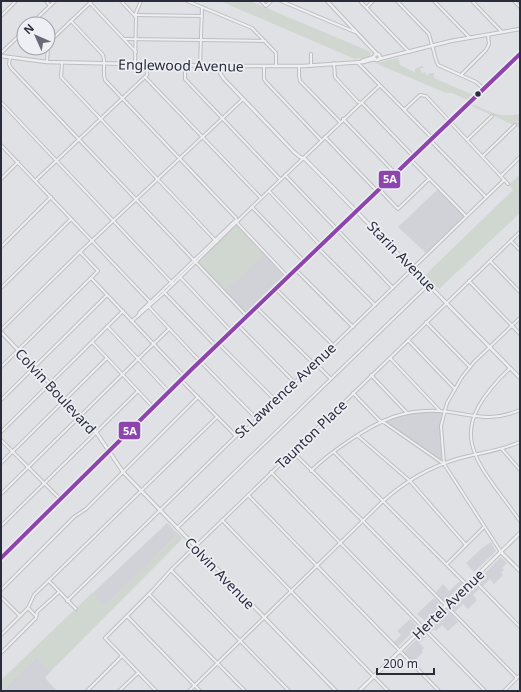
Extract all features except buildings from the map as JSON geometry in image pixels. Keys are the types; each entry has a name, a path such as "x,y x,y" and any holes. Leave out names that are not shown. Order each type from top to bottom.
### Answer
{"main road":[{"path":"1,558 184,376 520,54"}],"street":[{"path":"1,16 16,1"},
{"path":"46,1 50,6"},
{"path":"39,16 55,1"},
{"path":"121,1 135,15 202,16"},
{"path":"135,64 135,15 141,1"},
{"path":"187,1 252,28 276,52 276,66"},
{"path":"261,1 266,6 271,1"},
{"path":"281,1 358,33"},
{"path":"327,1 373,49 376,57"},
{"path":"360,1 409,52"},
{"path":"366,7 373,1"},
{"path":"397,1 428,34 438,65 475,81 484,89"},
{"path":"434,1 470,38"},
{"path":"514,1 520,7"},
{"path":"56,35 91,2 136,52"},
{"path":"474,2 503,33"},
{"path":"200,66 202,7"},
{"path":"71,21 103,55 105,80 236,218 238,224 288,277"},
{"name":"Englewood Avenue","path":"1,56 47,62 104,64 185,66 312,66 356,62 376,57 386,57 470,38 520,29"},
{"path":"461,75 486,50 489,44 488,35"},
{"path":"1,53 16,39"},
{"path":"124,39 265,41"},
{"path":"311,54 312,66"},
{"path":"47,56 47,62"},
{"path":"10,58 9,64 11,68 247,316"},
{"path":"62,62 61,77 216,241"},
{"path":"356,62 431,137 431,139 486,197"},
{"path":"334,63 335,77 413,156"},
{"path":"35,181 147,75 147,65"},
{"path":"185,66 185,79 280,179"},
{"name":"Starin Avenue","path":"220,66 222,76 243,99 294,152 305,159 357,210 520,378"},
{"path":"264,66 264,78 266,82 321,140"},
{"path":"299,66 300,81 340,122"},
{"path":"145,77 261,198"},
{"path":"132,321 149,307 194,261 379,86"},
{"path":"404,110 418,97 423,95 426,96 508,184"},
{"path":"1,331 80,252 243,99"},
{"path":"1,102 172,283"},
{"path":"467,140 492,116"},
{"path":"343,119 395,173"},
{"path":"482,156 515,125"},
{"path":"325,137 398,209 429,179"},
{"path":"1,145 150,302"},
{"path":"501,176 520,157"},
{"path":"410,159 466,216"},
{"path":"1,178 18,162"},
{"path":"285,175 393,288"},
{"name":"St Lawrence Avenue","path":"67,601 236,436 248,428 315,364 504,180"},
{"path":"268,191 375,305"},
{"path":"1,247 51,197"},
{"path":"252,207 304,261"},
{"path":"1,288 71,218"},
{"name":"Taunton Place","path":"122,656 104,638 150,594 171,570 271,472 520,232"},
{"path":"511,241 520,250"},
{"path":"1,367 98,271 80,252"},
{"path":"490,261 520,292"},
{"path":"295,269 353,327"},
{"path":"179,276 231,331"},
{"path":"91,278 184,376"},
{"path":"469,281 520,334"},
{"path":"177,528 429,284"},
{"path":"276,288 333,345"},
{"path":"138,316 150,302 164,291"},
{"path":"164,291 217,345 276,400"},
{"path":"1,400 107,295"},
{"path":"149,307 150,302"},
{"path":"149,307 257,419"},
{"path":"256,307 332,379"},
{"path":"1,432 123,311"},
{"path":"520,318 470,367 454,388 444,411 441,426 444,464 501,552 520,571"},
{"path":"426,322 470,367"},
{"path":"238,325 295,383"},
{"path":"107,326 169,392"},
{"path":"1,494 169,329"},
{"name":"Colvin Boulevard","path":"1,331 96,432 108,452"},
{"path":"408,340 454,388"},
{"path":"92,342 153,407"},
{"path":"1,463 107,358"},
{"path":"390,358 440,411"},
{"path":"510,368 487,392 474,416 470,435 474,455 520,521"},
{"path":"371,375 407,413"},
{"path":"181,380 236,436"},
{"path":"1,526 138,391"},
{"path":"353,393 381,422 385,423 439,462 444,464"},
{"path":"1,590 76,515 86,509 198,398"},
{"path":"311,471 334,452 358,436 394,416 424,411 444,411 484,418 496,417 520,410"},
{"path":"1,635 28,608 34,595 217,417"},
{"path":"358,436 410,481 466,545"},
{"path":"1,440 60,499"},
{"path":"189,691 383,501 410,481 444,464 474,455 502,449 520,442"},
{"path":"502,449 520,470"},
{"name":"Colvin Avenue","path":"108,452 141,492 336,691"},
{"path":"293,452 517,678"},
{"path":"334,452 467,584"},
{"path":"271,472 485,691"},
{"path":"248,495 438,691"},
{"path":"222,520 388,691"},
{"path":"447,564 484,527"},
{"name":"Hertel Avenue","path":"359,691 520,533"},
{"path":"171,570 289,691"},
{"path":"473,579 520,627"},
{"path":"49,581 76,609"},
{"path":"1,653 37,617 38,612 59,592"},
{"path":"150,594 245,691"},
{"path":"1,597 20,616"},
{"path":"28,608 37,617"},
{"path":"127,616 200,691"},
{"path":"1,630 4,633"},
{"path":"87,691 122,656 154,691"},
{"path":"119,691 138,672"},
{"path":"504,691 520,675"}],"shaded area":[{"path":"220,1 250,1 371,52 370,57 355,59"},
{"path":"398,58 400,65 414,72 416,68 422,66 424,67 420,69 422,73 425,72 428,76 429,73 434,73 434,78 473,95 468,100 452,93 446,93 375,63"},
{"path":"472,104 501,115 520,114 520,128 470,105"},
{"path":"520,174 520,213 439,289 424,276 513,190 509,185"},
{"path":"437,190 464,216 426,253 398,227"},
{"path":"237,225 285,277 247,313 198,262"},
{"path":"235,228 239,228 263,256 228,288 227,287 225,289 199,262"},
{"path":"418,412 442,412 440,438 443,462 386,422 400,416"},
{"path":"167,523 178,534 105,606 92,594"},
{"path":"178,534 183,538 51,671 37,657 3,690 1,688 1,680 92,593 105,606"},
{"path":"491,542 496,551 474,572 466,563"},
{"path":"501,557 507,563 502,568 504,570 501,573 503,575 494,584 490,579 483,586 478,580"},
{"path":"460,581 462,584 445,602 436,592 443,584 449,591"},
{"path":"473,583 479,589 473,595 477,600 468,609 463,604 455,612 450,607"},
{"path":"434,598 441,604 441,606 425,621 417,614"},
{"path":"447,610 458,622 448,631 442,625 436,631 434,629 431,632 427,629"},
{"path":"410,619 418,627 398,646 394,642 401,635 397,631"},
{"path":"423,633 427,636 419,643 424,648 422,650 423,652 413,662 404,652"},
{"path":"37,657 51,671 45,678 57,691 3,690"}],"transit line":[{"name":"5A","path":"1,558 192,369 520,54"}]}
